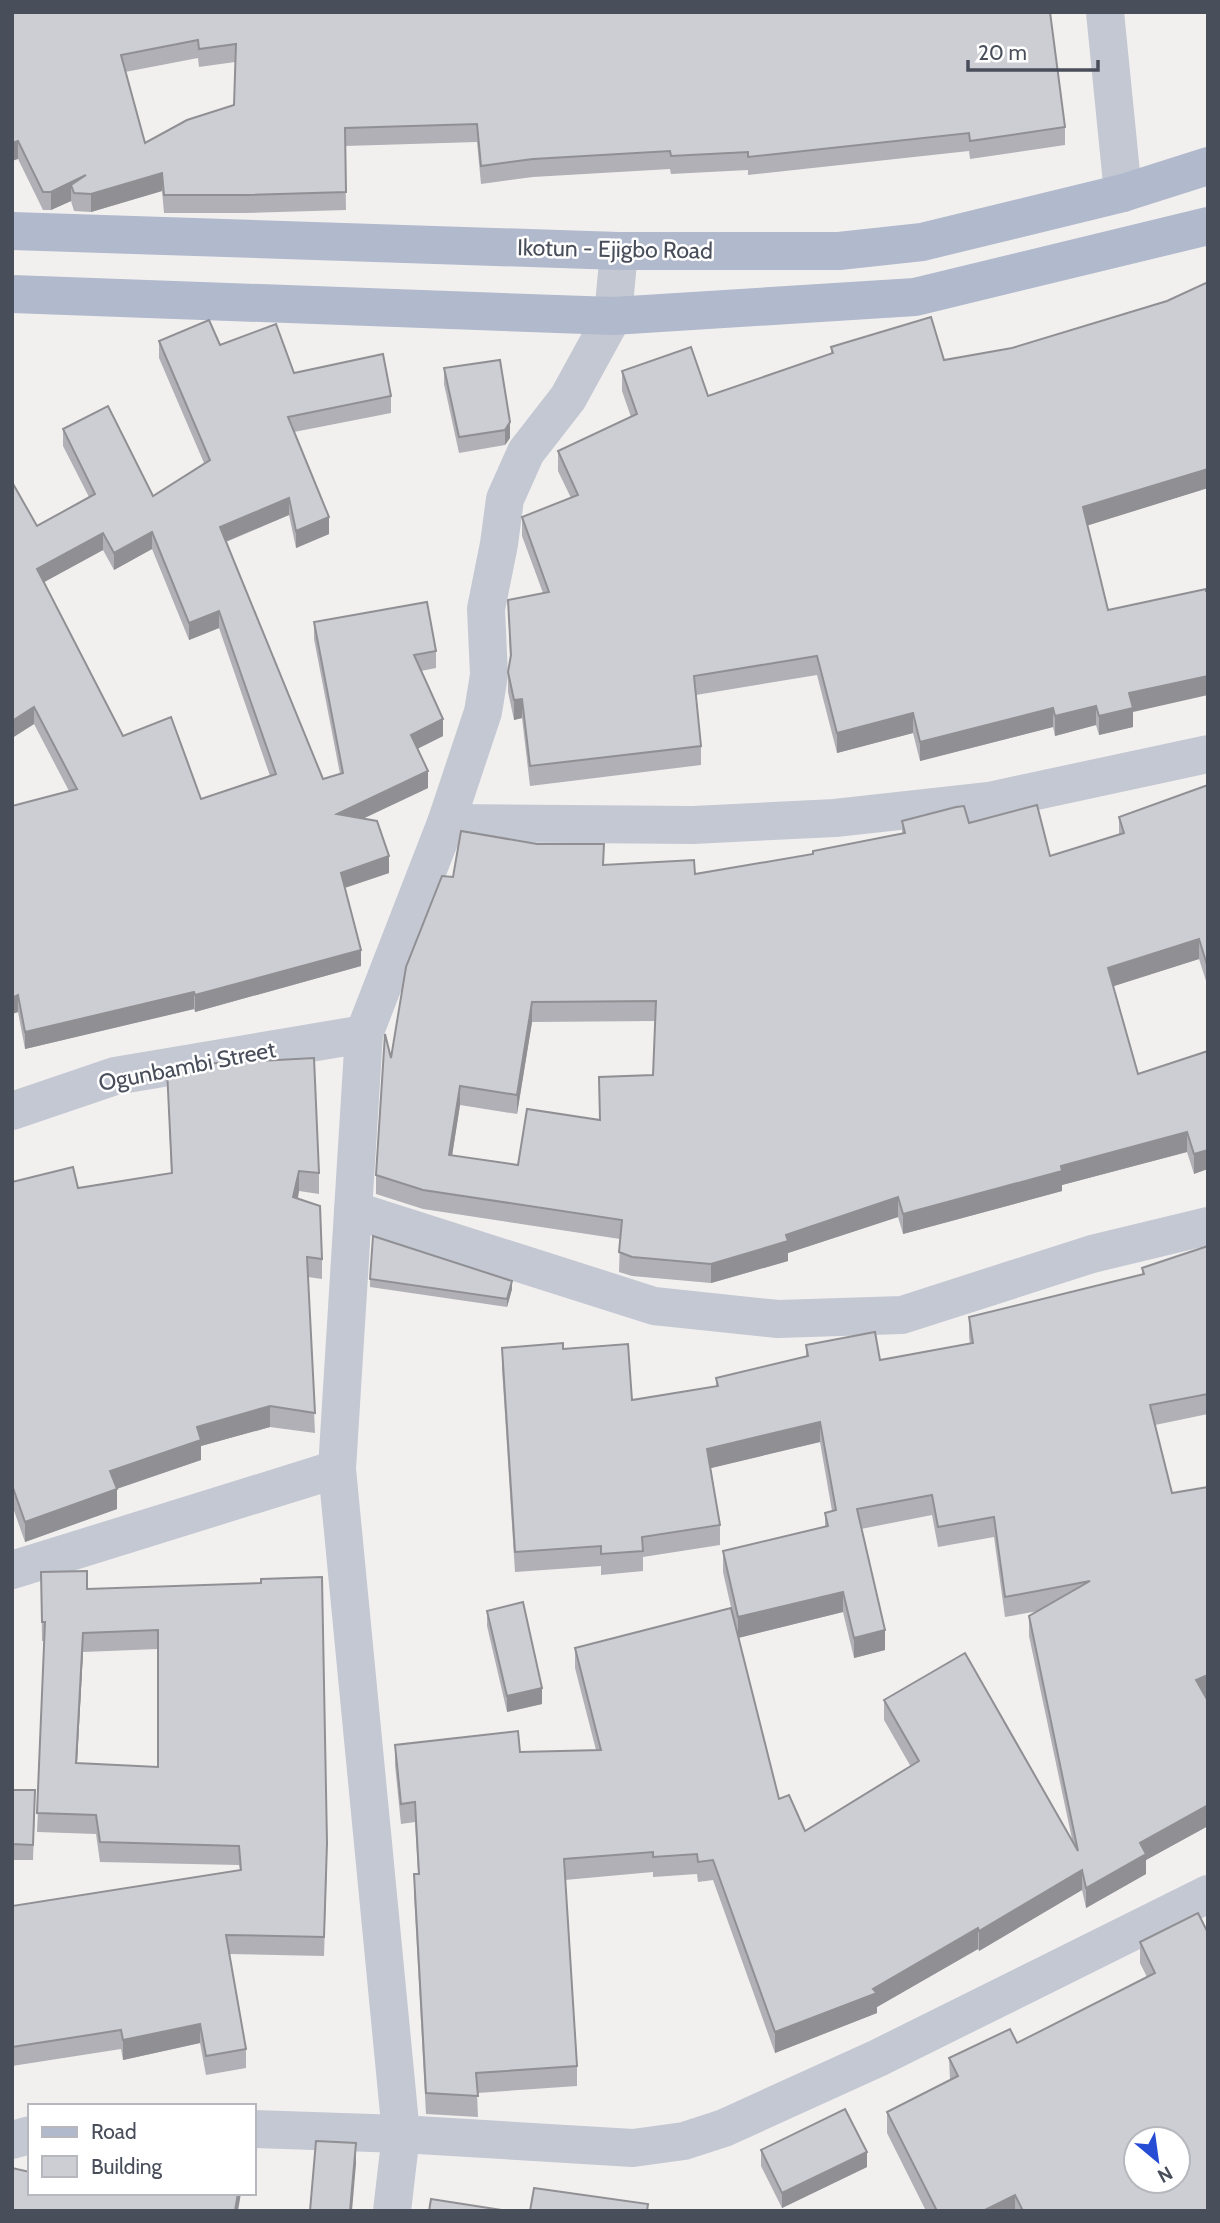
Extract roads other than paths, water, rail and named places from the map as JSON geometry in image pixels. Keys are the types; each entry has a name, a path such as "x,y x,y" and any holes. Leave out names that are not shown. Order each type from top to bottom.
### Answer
{"main road":[{"name":"Ikotun - Ejigbo Road","path":"12,231 619,251 839,251 911,243 1123,193 1208,166"},
{"path":"12,294 613,316 915,297 1208,226"}],"street":[{"path":"1105,12 1123,193"},
{"path":"392,2211 401,2134 337,1469 364,1034 446,823 483,712 489,675 486,609 505,499 526,452 568,398 613,316 619,251"},
{"path":"446,823 693,825 835,818 989,801 1208,754"},
{"name":"Ogunbambi Street","path":"12,1111 115,1076 364,1034"},
{"path":"353,1210 654,1306 778,1319 902,1315 1092,1254 1208,1226"},
{"path":"12,1570 337,1469"},
{"path":"256,2129 401,2134 633,2148 684,2141 724,2128 878,2058 1208,1894"}]}
